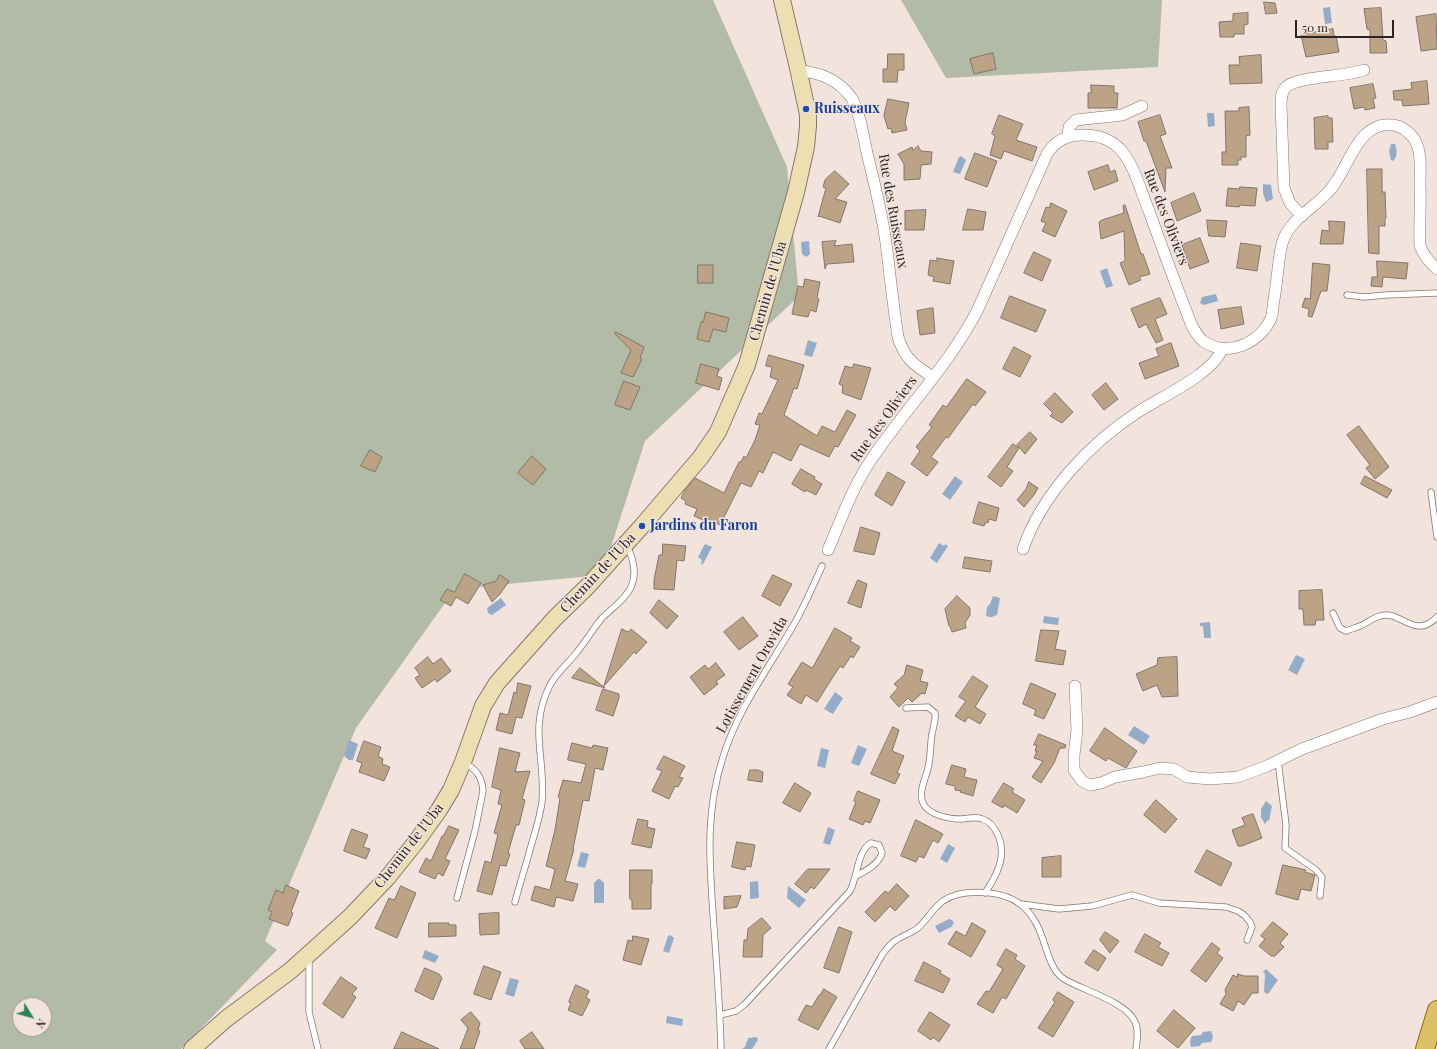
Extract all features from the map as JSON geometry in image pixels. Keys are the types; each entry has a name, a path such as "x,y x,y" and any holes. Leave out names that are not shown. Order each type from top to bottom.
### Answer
{"main road":[{"path":"1425,1049 1437,1010"}],"street":[{"name":"Chemin de l'Uba","path":"192,1049 214,1028 286,974 309,954 350,917 398,865 439,810 451,790 463,762 483,706 497,683 555,618 587,587 626,544 696,463 710,444 721,425 743,376 796,192 806,147 808,121 799,70 782,0"},
{"name":"Rue des Ruisseaux","path":"799,70 830,78 837,82 853,99 864,138 886,242 889,275 900,346 911,362 933,377"},
{"path":"1302,216 1290,203 1284,188 1281,105 1284,89 1301,80 1349,74 1364,70"},
{"path":"1068,136 1069,127 1076,120 1122,115 1142,106"},
{"name":"Rue des Oliviers","path":"828,550 850,498 865,469 968,328 978,309 1047,154 1051,147 1068,136 1088,135 1104,138 1118,148 1129,162 1192,326 1202,340 1208,344 1222,348 1238,347 1253,340 1264,332 1272,316 1282,246 1287,232 1336,183 1358,142 1368,131 1375,127 1384,125 1398,126 1411,135 1415,141 1420,156 1420,246 1430,263 1437,269"},
{"path":"1023,549 1040,512 1063,480 1083,458 1131,417 1203,371 1218,357 1222,348"},
{"path":"1075,686 1077,730 1074,770 1082,780 1090,785 1101,783 1115,777 1160,768 1174,769 1187,778 1210,779 1238,777 1278,761 1302,749 1382,719 1410,712 1437,702"}],"lane":[{"path":"1347,295 1364,297 1437,293"},
{"path":"1431,492 1437,536"},
{"path":"515,902 535,834 541,805 542,781 538,738 540,712 547,693 557,674 576,653 598,623 620,602 630,588 634,578 634,565 626,544"},
{"name":"Lotissement Orovida","path":"722,1049 709,843 717,776 733,731 742,713 759,681 794,624 822,566"},
{"path":"1333,613 1340,628 1346,631 1380,616 1396,617 1406,623 1417,626 1426,625 1437,617"},
{"path":"906,708 928,707 935,713 936,718 932,735 929,765 921,792 921,799 925,807 933,813 956,819 976,817 982,819 992,825 998,836 1002,860 985,893"},
{"path":"1278,761 1286,825 1284,848 1316,870 1322,878 1320,896"},
{"path":"456,898 475,831 483,791 479,774 463,762"},
{"path":"720,1015 736,1011 745,1004 853,886 860,857 863,851 871,843 879,845 882,853 880,859 870,868 856,876"},
{"path":"830,1049 882,955 892,943 920,926 934,908 944,901 962,894 985,893 1004,897 1020,904 1060,909 1092,906 1132,895 1159,902 1226,907 1238,911 1250,922 1252,928 1247,940"},
{"path":"1020,904 1035,922 1042,934 1050,960 1056,973 1068,982 1119,1006 1132,1017 1136,1023 1137,1030 1136,1049"},
{"path":"309,954 310,1012 318,1049"}],"green space":[{"path":"0,0 713,0 787,167 799,296 645,441 602,575 455,589 356,728 265,941 277,950 181,1049 0,1049"},
{"path":"901,0 1162,0 1158,67 946,78"}],"water":[{"path":"1330,7 1332,23 1325,24 1323,8"},
{"path":"1207,113 1214,113 1215,126 1208,127"},
{"path":"1391,144 1395,144 1397,151 1396,158 1393,161 1391,160 1389,151"},
{"path":"961,156 966,160 960,174 953,172 959,157"},
{"path":"1263,184 1271,185 1273,199 1266,202 1263,193"},
{"path":"809,241 810,254 806,257 802,254 801,242"},
{"path":"1107,268 1113,286 1106,288 1100,271"},
{"path":"1216,294 1218,301 1204,305 1200,303 1202,297"},
{"path":"808,340 817,343 812,357 804,355"},
{"path":"955,476 963,482 950,500 942,494"},
{"path":"939,543 944,546 945,544 948,546 937,563 930,558"},
{"path":"705,544 712,547 703,564 701,564 702,560 698,557"},
{"path":"993,596 1000,598 997,615 988,617 986,615 987,607"},
{"path":"501,598 506,605 492,615 488,613 487,608"},
{"path":"1044,616 1059,618 1058,625 1043,623"},
{"path":"1210,622 1211,638 1204,638 1203,626 1200,626 1200,623"},
{"path":"1296,655 1305,659 1297,675 1288,670"},
{"path":"835,692 843,698 833,714 824,709"},
{"path":"1134,726 1150,736 1144,745 1128,735"},
{"path":"349,740 358,744 353,760 349,760 344,756"},
{"path":"858,745 867,749 859,766 851,763"},
{"path":"821,748 829,750 825,768 817,766"},
{"path":"1266,801 1272,806 1269,821 1268,820 1265,824 1261,817 1261,809"},
{"path":"828,827 835,830 830,845 823,843"},
{"path":"948,844 955,848 947,863 940,859"},
{"path":"581,852 589,854 585,868 577,866"},
{"path":"598,879 604,883 604,903 594,903 594,883"},
{"path":"758,881 759,898 750,899 750,882"},
{"path":"788,886 806,900 799,908 787,898"},
{"path":"949,919 954,923 952,925 953,926 939,933 935,926"},
{"path":"670,935 674,938 669,953 663,951 668,936"},
{"path":"425,950 439,956 435,963 422,958"},
{"path":"1266,969 1278,980 1268,994 1264,992 1265,974 1263,972"},
{"path":"510,978 519,980 514,997 505,994"},
{"path":"667,1016 683,1019 682,1026 666,1023"},
{"path":"1211,1031 1213,1037 1211,1042 1202,1043 1200,1046 1191,1047 1190,1041 1192,1036 1201,1035 1203,1032"},
{"path":"757,1037 758,1040 752,1049 742,1049 745,1047 748,1038"}],"building":[{"path":"1264,2 1275,3 1277,13 1266,14"},
{"path":"1381,8 1383,40 1386,41 1387,53 1370,53 1370,30 1367,29 1364,9"},
{"path":"1248,13 1248,24 1244,25 1244,34 1234,34 1234,37 1220,37 1219,22 1233,21 1233,14"},
{"path":"1436,14 1437,49 1421,51 1416,17"},
{"path":"1333,29 1339,52 1306,57 1301,35"},
{"path":"993,53 996,69 974,74 970,59"},
{"path":"888,54 904,54 904,70 898,70 897,82 883,82 883,69 887,69"},
{"path":"1261,55 1262,83 1230,84 1229,65 1240,65 1239,57"},
{"path":"1427,81 1429,104 1403,106 1402,100 1394,100 1393,91 1412,89 1411,83"},
{"path":"1373,84 1376,98 1373,99 1375,108 1365,110 1364,107 1354,109 1350,88"},
{"path":"1091,85 1114,86 1114,93 1118,93 1117,108 1088,108 1088,93 1091,93"},
{"path":"888,99 909,103 905,122 907,130 892,133 891,128 888,129 884,116"},
{"path":"1249,107 1250,135 1246,136 1246,157 1241,157 1241,160 1238,160 1238,165 1222,165 1222,152 1226,152 1225,111 1239,111 1239,108"},
{"path":"999,115 1023,124 1016,140 1037,147 1032,161 1004,151 1001,159 990,155 995,136 992,134"},
{"path":"1160,115 1166,134 1160,136 1172,168 1166,168 1165,192 1146,141 1144,141 1138,122"},
{"path":"1328,116 1328,118 1332,118 1333,142 1328,142 1328,149 1315,149 1314,118"},
{"path":"918,146 921,151 932,152 931,164 921,165 920,179 904,180 904,164 898,154 912,147 913,150"},
{"path":"975,153 997,161 987,187 965,179"},
{"path":"1108,165 1110,172 1115,170 1118,181 1094,190 1088,172"},
{"path":"1367,169 1382,169 1382,192 1385,192 1386,218 1385,226 1379,226 1379,254 1369,253"},
{"path":"835,171 849,184 835,199 847,202 840,223 819,216 818,217 826,188 823,187 825,180"},
{"path":"1240,187 1257,188 1255,206 1226,206 1228,188 1239,189"},
{"path":"1194,193 1201,211 1177,221 1171,203"},
{"path":"1051,203 1067,211 1055,237 1042,231 1046,223 1041,221 1046,207 1049,208"},
{"path":"1125,205 1141,254 1143,254 1150,274 1139,277 1141,280 1129,285 1120,263 1125,261 1124,231 1101,239 1099,222 1124,213 1123,206"},
{"path":"968,209 986,212 983,230 963,230"},
{"path":"926,210 924,230 905,230 905,211"},
{"path":"1207,220 1227,221 1225,237 1209,236"},
{"path":"1329,221 1345,222 1343,244 1320,244 1322,230 1329,231"},
{"path":"1200,238 1209,262 1190,269 1182,245"},
{"path":"836,241 834,246 852,244 854,262 827,264 825,269 822,242"},
{"path":"1241,243 1261,246 1257,271 1237,268"},
{"path":"1034,252 1051,260 1042,281 1024,273"},
{"path":"937,258 954,261 950,284 933,281 934,277 928,275 930,260 937,261"},
{"path":"1377,261 1408,263 1406,279 1383,277 1382,287 1371,286 1372,277 1377,277"},
{"path":"1313,263 1330,265 1327,291 1321,291 1312,317 1308,316 1309,309 1302,307 1305,298 1310,299"},
{"path":"698,265 713,265 713,283 698,283"},
{"path":"805,279 820,282 817,298 819,299 816,312 810,310 808,317 792,314 798,286 803,287"},
{"path":"1010,296 1046,310 1036,332 1001,318"},
{"path":"1160,298 1167,314 1155,319 1163,340 1156,343 1146,324 1139,328 1131,309"},
{"path":"1241,307 1244,324 1221,329 1218,310"},
{"path":"933,308 935,333 920,335 917,311"},
{"path":"706,312 729,318 726,332 713,329 709,342 697,339 701,322 703,322"},
{"path":"616,332 644,347 640,358 642,359 633,377 621,373 631,350 615,334"},
{"path":"1171,343 1179,366 1145,379 1139,363 1159,356 1156,349"},
{"path":"1014,347 1031,356 1020,377 1003,369"},
{"path":"769,355 804,365 797,389 794,388 784,415 817,436 822,426 835,432 847,410 856,415 838,447 835,446 829,457 800,444 791,461 773,452 763,473 759,471 751,487 741,483 720,525 706,518 705,521 694,516 697,509 685,504 686,501 681,498 685,490 695,478 724,493 739,462 741,462 744,456 746,458 755,440 760,425 755,424 759,413 762,414 778,380 770,377 772,367 766,366"},
{"path":"701,364 719,369 717,376 722,378 719,390 696,383"},
{"path":"854,364 871,368 861,400 842,393 843,386 839,384 845,366 852,368"},
{"path":"967,379 986,392 975,406 973,404 948,438 946,437 931,457 938,462 927,476 911,464 920,451 916,447 932,427 929,425 943,405 946,407"},
{"path":"624,381 640,387 630,410 615,405"},
{"path":"1106,383 1118,399 1104,410 1092,395"},
{"path":"1055,393 1073,412 1062,423 1050,416 1053,413 1044,404"},
{"path":"1359,426 1389,467 1375,479 1366,468 1370,465 1347,435"},
{"path":"1030,432 1037,439 1025,454 1017,445"},
{"path":"1013,444 1019,448 1007,467 1013,471 1001,487 988,477"},
{"path":"370,450 382,457 375,472 361,466"},
{"path":"532,456 546,469 533,485 518,473"},
{"path":"801,469 815,477 814,479 822,484 816,495 806,490 805,492 792,484"},
{"path":"888,472 905,482 892,506 875,495"},
{"path":"1365,476 1392,490 1387,498 1361,484"},
{"path":"1029,482 1038,488 1024,507 1017,500 1026,489"},
{"path":"979,502 999,508 996,521 989,519 988,523 986,522 984,526 973,523"},
{"path":"861,527 880,533 874,555 854,551"},
{"path":"663,544 686,546 684,561 677,560 674,590 654,589 654,580 659,555 662,555"},
{"path":"965,557 992,561 990,572 963,568"},
{"path":"465,574 481,583 468,604 456,597 451,606 440,600 447,589 454,592"},
{"path":"500,575 509,581 492,602 483,585 496,581"},
{"path":"773,575 792,584 780,606 762,596"},
{"path":"858,580 867,584 861,608 848,603"},
{"path":"1322,590 1324,620 1316,620 1315,625 1304,625 1303,609 1299,609 1299,591"},
{"path":"957,596 970,608 970,615 965,623 966,628 952,632 945,609"},
{"path":"659,600 678,616 667,629 650,613"},
{"path":"743,617 758,636 739,650 724,632"},
{"path":"835,628 852,638 850,641 860,647 853,658 851,656 843,668 840,666 817,702 806,695 801,704 787,695 793,687 788,684 802,662 812,668"},
{"path":"622,629 628,632 631,629 647,642 636,654 634,652 604,686"},
{"path":"1041,630 1059,631 1055,649 1066,651 1063,665 1036,661"},
{"path":"428,657 433,664 441,658 451,671 437,682 435,679 422,688 415,678 420,675 415,668"},
{"path":"1177,657 1178,696 1162,697 1157,685 1143,691 1136,674 1157,665 1158,658"},
{"path":"716,663 725,675 716,681 718,684 704,695 690,677 705,665 708,669"},
{"path":"907,665 923,670 920,681 928,683 925,694 922,693 912,702 908,698 899,707 890,697 898,688 894,684 904,675"},
{"path":"580,668 605,688 572,678"},
{"path":"973,676 988,686 975,707 986,714 980,724 968,717 965,722 955,716 966,701 959,697"},
{"path":"518,683 531,686 522,718 516,717 512,734 496,730 500,713 508,715"},
{"path":"1031,683 1056,694 1044,719 1034,715 1036,710 1023,704"},
{"path":"603,689 619,694 613,716 596,710"},
{"path":"893,727 899,730 892,751 904,756 897,773 900,774 895,784 871,774"},
{"path":"1105,728 1137,751 1126,768 1108,758 1106,761 1090,751"},
{"path":"1039,734 1066,745 1065,748 1060,748 1054,763 1041,783 1032,777 1043,761 1034,758 1037,751 1035,751 1037,745 1034,745"},
{"path":"364,741 381,747 378,756 383,759 382,764 390,767 384,781 359,772 362,763 357,761"},
{"path":"572,743 592,748 593,745 608,748 603,770 595,768 589,801 583,800 574,849 565,881 578,884 573,901 556,897 554,907 531,900 535,886 550,890 555,869 546,866 555,830 560,798 558,797 563,780 581,783 586,764 568,760"},
{"path":"500,748 520,753 515,772 530,771 522,799 525,800 519,825 516,825 506,866 500,865 492,895 477,891 485,861 491,863 498,834 494,833 502,805 498,804 501,790 492,787"},
{"path":"664,756 685,766 679,777 683,778 678,787 675,786 669,799 652,791 662,771 657,769"},
{"path":"952,765 966,769 964,777 977,780 973,796 955,790 955,786 946,784"},
{"path":"750,770 758,770 763,772 762,782 748,780"},
{"path":"795,783 811,793 800,812 783,803"},
{"path":"1004,783 1014,789 1012,792 1025,800 1017,813 1004,805 1003,808 992,802"},
{"path":"858,791 880,800 870,823 865,821 863,825 849,819 856,802 854,801"},
{"path":"1156,800 1177,819 1165,833 1144,815"},
{"path":"1253,814 1262,838 1242,846 1238,846 1232,830 1245,825 1242,818"},
{"path":"638,819 648,821 647,827 655,829 651,848 632,844"},
{"path":"916,820 943,834 938,843 933,840 924,858 919,856 916,862 901,856"},
{"path":"449,826 459,830 445,859 450,861 443,876 438,873 435,879 419,872 426,858 431,861 442,836"},
{"path":"352,829 368,835 363,847 370,849 366,859 344,851"},
{"path":"737,842 755,845 751,867 746,866 745,870 732,867"},
{"path":"1207,850 1232,863 1221,886 1195,872"},
{"path":"1061,856 1061,877 1042,877 1042,858"},
{"path":"1283,865 1306,870 1305,872 1315,875 1311,891 1301,889 1298,900 1276,894"},
{"path":"808,869 830,869 814,889 811,887 806,893 795,884"},
{"path":"630,870 652,870 651,909 632,909 632,900 630,899"},
{"path":"897,884 909,896 895,911 890,906 875,922 865,912 885,891 888,893"},
{"path":"286,885 299,891 291,912 293,913 288,926 269,919 272,912 268,910 276,890 283,893"},
{"path":"401,886 416,893 397,938 375,928 389,898 394,900"},
{"path":"741,896 737,907 724,909 724,897"},
{"path":"499,913 499,934 480,935 479,914"},
{"path":"762,918 771,928 763,935 762,957 743,957 744,940 747,940 748,929"},
{"path":"1273,922 1288,934 1280,943 1284,947 1275,956 1271,956 1259,946 1265,939 1261,936"},
{"path":"429,923 449,923 449,925 456,925 456,936 429,937"},
{"path":"972,923 986,931 971,957 948,944 956,931 965,936"},
{"path":"839,927 852,932 839,973 824,968"},
{"path":"1105,932 1119,941 1110,953 1100,940"},
{"path":"1145,934 1161,943 1158,947 1169,953 1162,966 1135,952"},
{"path":"633,936 649,939 641,965 623,960 628,940 632,941"},
{"path":"1212,943 1220,949 1217,953 1223,958 1206,982 1191,971"},
{"path":"1006,949 1017,955 1015,959 1025,966 1006,999 1002,997 993,1013 977,1004 986,991 989,992 1003,969 997,965"},
{"path":"1094,950 1106,958 1098,971 1085,963"},
{"path":"924,962 941,971 940,973 950,979 943,993 915,981"},
{"path":"484,966 501,972 491,1000 474,994"},
{"path":"425,968 439,974 442,978 433,1000 415,991"},
{"path":"1238,974 1244,976 1258,976 1258,993 1252,993 1244,1005 1238,1001 1233,1011 1220,1004 1226,994 1225,990 1233,975 1237,977"},
{"path":"341,977 357,988 352,994 356,997 343,1018 323,1004"},
{"path":"576,985 589,991 586,997 590,1000 582,1016 568,1010 571,1003 569,1002"},
{"path":"824,989 837,997 818,1030 798,1020 806,1005 812,1007"},
{"path":"1058,992 1074,1002 1053,1037 1038,1028 1055,1002 1053,1000"},
{"path":"1174,1010 1195,1028 1178,1048 1157,1031"},
{"path":"471,1012 480,1023 478,1030 480,1031 474,1049 460,1049 468,1028 461,1020"},
{"path":"930,1012 950,1025 939,1042 933,1037 931,1040 918,1031"},
{"path":"402,1032 439,1049 394,1049"},
{"path":"532,1032 544,1049 525,1049 520,1041"}],"place":[{"name":"Ruisseaux","path":"806,109"},
{"name":"Jardins du Faron","path":"642,526"}]}
